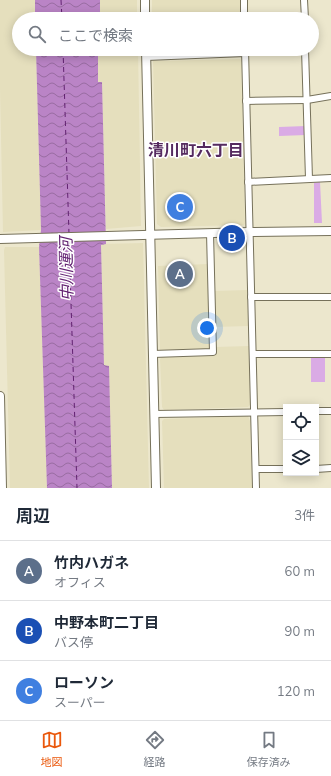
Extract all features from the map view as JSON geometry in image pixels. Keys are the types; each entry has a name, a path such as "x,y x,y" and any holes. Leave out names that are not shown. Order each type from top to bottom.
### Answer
{"street":[{"path":"145,0 145,12"},
{"path":"244,0 244,12"},
{"path":"304,0 305,12"},
{"path":"146,56 156,488"},
{"path":"245,56 256,488"},
{"path":"305,56 309,179"},
{"path":"246,101 307,100 331,96"},
{"path":"248,182 331,178"},
{"path":"0,239 331,231"},
{"path":"153,354 213,352 210,233"},
{"path":"251,297 331,297"},
{"path":"253,354 331,354"},
{"path":"0,396 2,488"},
{"path":"319,412 331,411"},
{"path":"154,414 283,412"},
{"path":"319,468 331,468"},
{"path":"256,469 283,469"}],"shaded area":[{"path":"0,0 35,0 35,12 12,12 12,56 36,56 41,230 3,232"},
{"path":"100,0 137,0 137,12 100,12"},
{"path":"152,0 240,0 240,12 152,12"},
{"path":"98,56 138,56 141,226 106,229 102,82 98,82"},
{"path":"240,59 245,224 161,227 157,224 153,61"},
{"path":"306,126 306,135 279,136 279,127"},
{"path":"320,182 322,223 314,223 314,183"},
{"path":"143,243 149,488 112,488 109,366 104,365 101,244"},
{"path":"5,247 39,247 47,488 10,488"},
{"path":"208,264 210,349 160,351 158,266"},
{"path":"247,290 248,326 215,327 214,291"},
{"path":"249,346 250,405 248,407 164,410 162,407 160,359 163,356 215,355 215,347"},
{"path":"311,358 325,358 325,382 311,382"},
{"path":"248,416 250,421 252,488 164,488 162,421 164,419"}],"water":[{"path":"35,0 100,0 100,12 35,12"},
{"name":"中川運河","path":"36,56 98,56 98,82 102,82 106,244 101,245 104,365 109,366 112,488 47,488 39,247 41,230"}],"ferry route":[{"path":"61,0 62,12"},
{"path":"63,56 69,234"},
{"path":"69,241 77,488"}],"place":[{"name":"ローソン","path":"180,207"},
{"name":"中野本町二丁目","path":"232,238"},
{"name":"竹内ハガネ","path":"180,274"}],"district":[{"name":"清川町六丁目","path":"196,150"}]}
